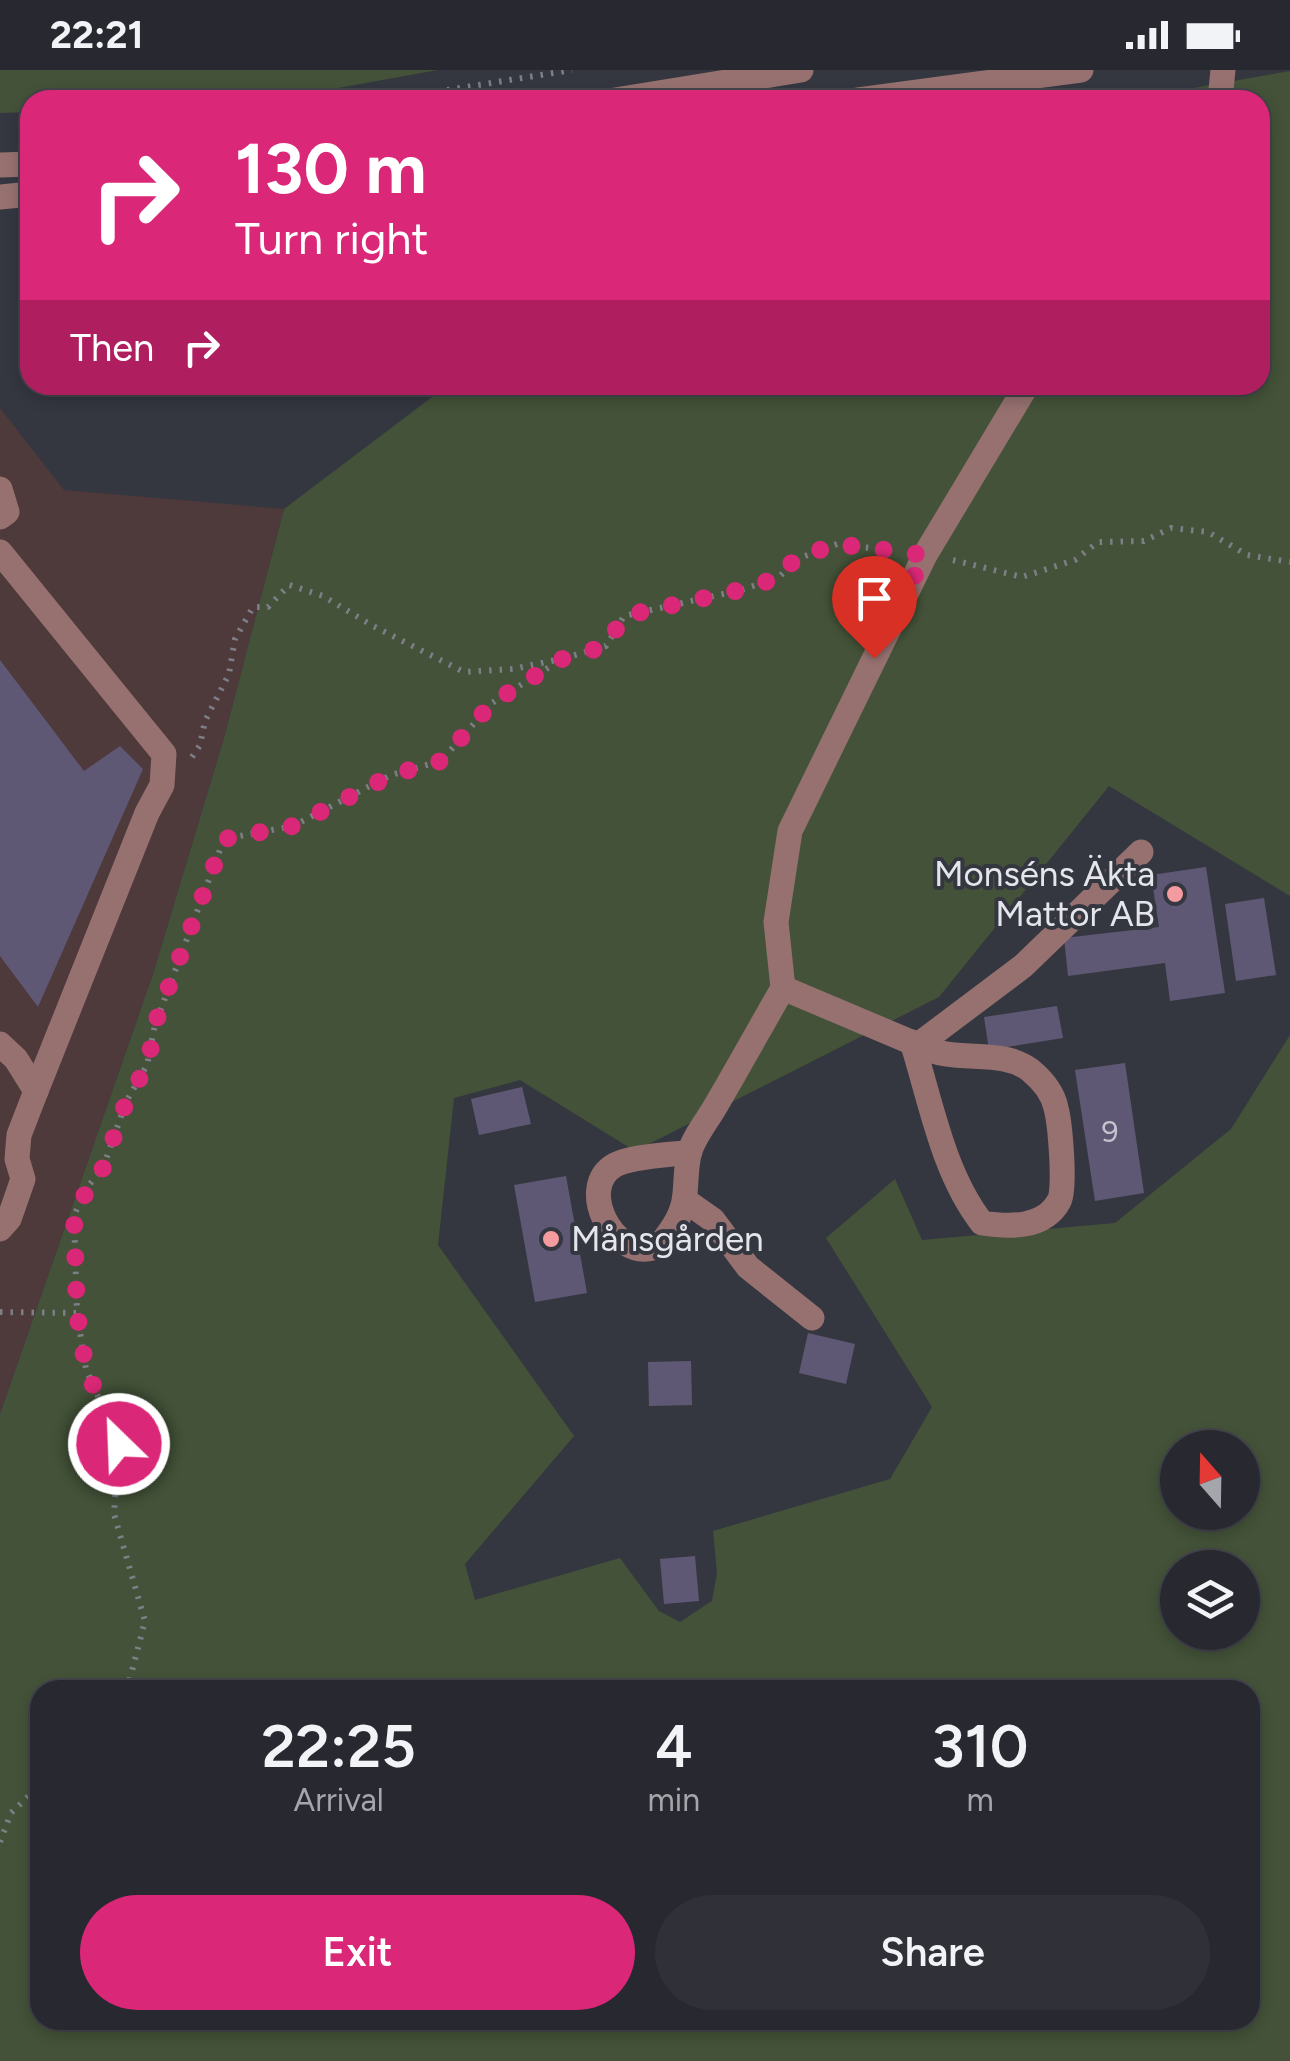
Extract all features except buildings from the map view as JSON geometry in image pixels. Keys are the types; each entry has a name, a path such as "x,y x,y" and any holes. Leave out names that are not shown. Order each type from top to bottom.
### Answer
{"street":[{"path":"677,90 801,70"},
{"path":"932,90 1081,70"},
{"path":"690,1152 617,1164 606,1172 598,1191 606,1222 617,1238 644,1250 660,1245 679,1220 686,1201 690,1152 783,988 776,922 790,831 925,555 1021,395"},
{"path":"0,490 7,512 0,517"},
{"path":"0,552 164,754 162,785 147,813 20,1135 17,1158 23,1180 9,1220 0,1229"},
{"path":"915,1044 1023,966 1141,852"},
{"path":"783,988 951,1057 1008,1059 1044,1083 1056,1105 1062,1185 1059,1201 1036,1222 1009,1227 982,1223 972,1210 958,1187 915,1044"},
{"path":"0,1044 36,1091"},
{"path":"686,1201 713,1220 748,1268 812,1318"}],"path":[{"path":"447,90 572,70"},
{"path":"162,785 180,775 200,745 205,720 229,674 235,639 253,607 268,607 290,585 323,596 372,626 464,672 514,669 606,646 624,616 778,578 796,558 837,544 925,555 1022,577 1074,560 1098,542 1144,541 1171,528 1208,532 1247,555 1290,562"},
{"path":"130,1680 145,1621 114,1514 119,1444 86,1369 77,1313 74,1215 103,1168 126,1102 148,1064 155,1024 224,839 293,826 392,775 441,761 492,703 562,659"},
{"path":"0,1312 77,1313"},
{"path":"0,1842 11,1813 30,1795"}],"shaded area":[{"path":"0,408 64,490 284,509 224,738 153,974 0,1414"}],"green space":[{"path":"0,70 438,70 327,90 20,90 20,112 0,113"},
{"path":"1290,71 1290,896 1109,786 939,997 635,1151 520,1080 454,1098 438,1245 574,1436 465,1564 475,1600 620,1558 659,1611 680,1622 712,1601 717,1573 713,1531 890,1479 932,1407 826,1238 895,1179 922,1240 1115,1223 1231,1129 1290,1035 1290,2061 0,2061 0,1414 153,974 224,738 284,509 435,395 1270,395 1270,90 1182,90"}],"place":[{"name":"Monséns Äkta Mattor AB","path":"1175,894"},
{"name":"Månsgården","path":"551,1239"}],"route":[{"path":"119,1444 86,1369 77,1313 74,1215 103,1168 126,1102 148,1064 155,1024 224,839 293,826 392,775 441,761 492,703 562,659 606,646 624,616 778,578 796,558 837,544 925,555 874,658"}]}
